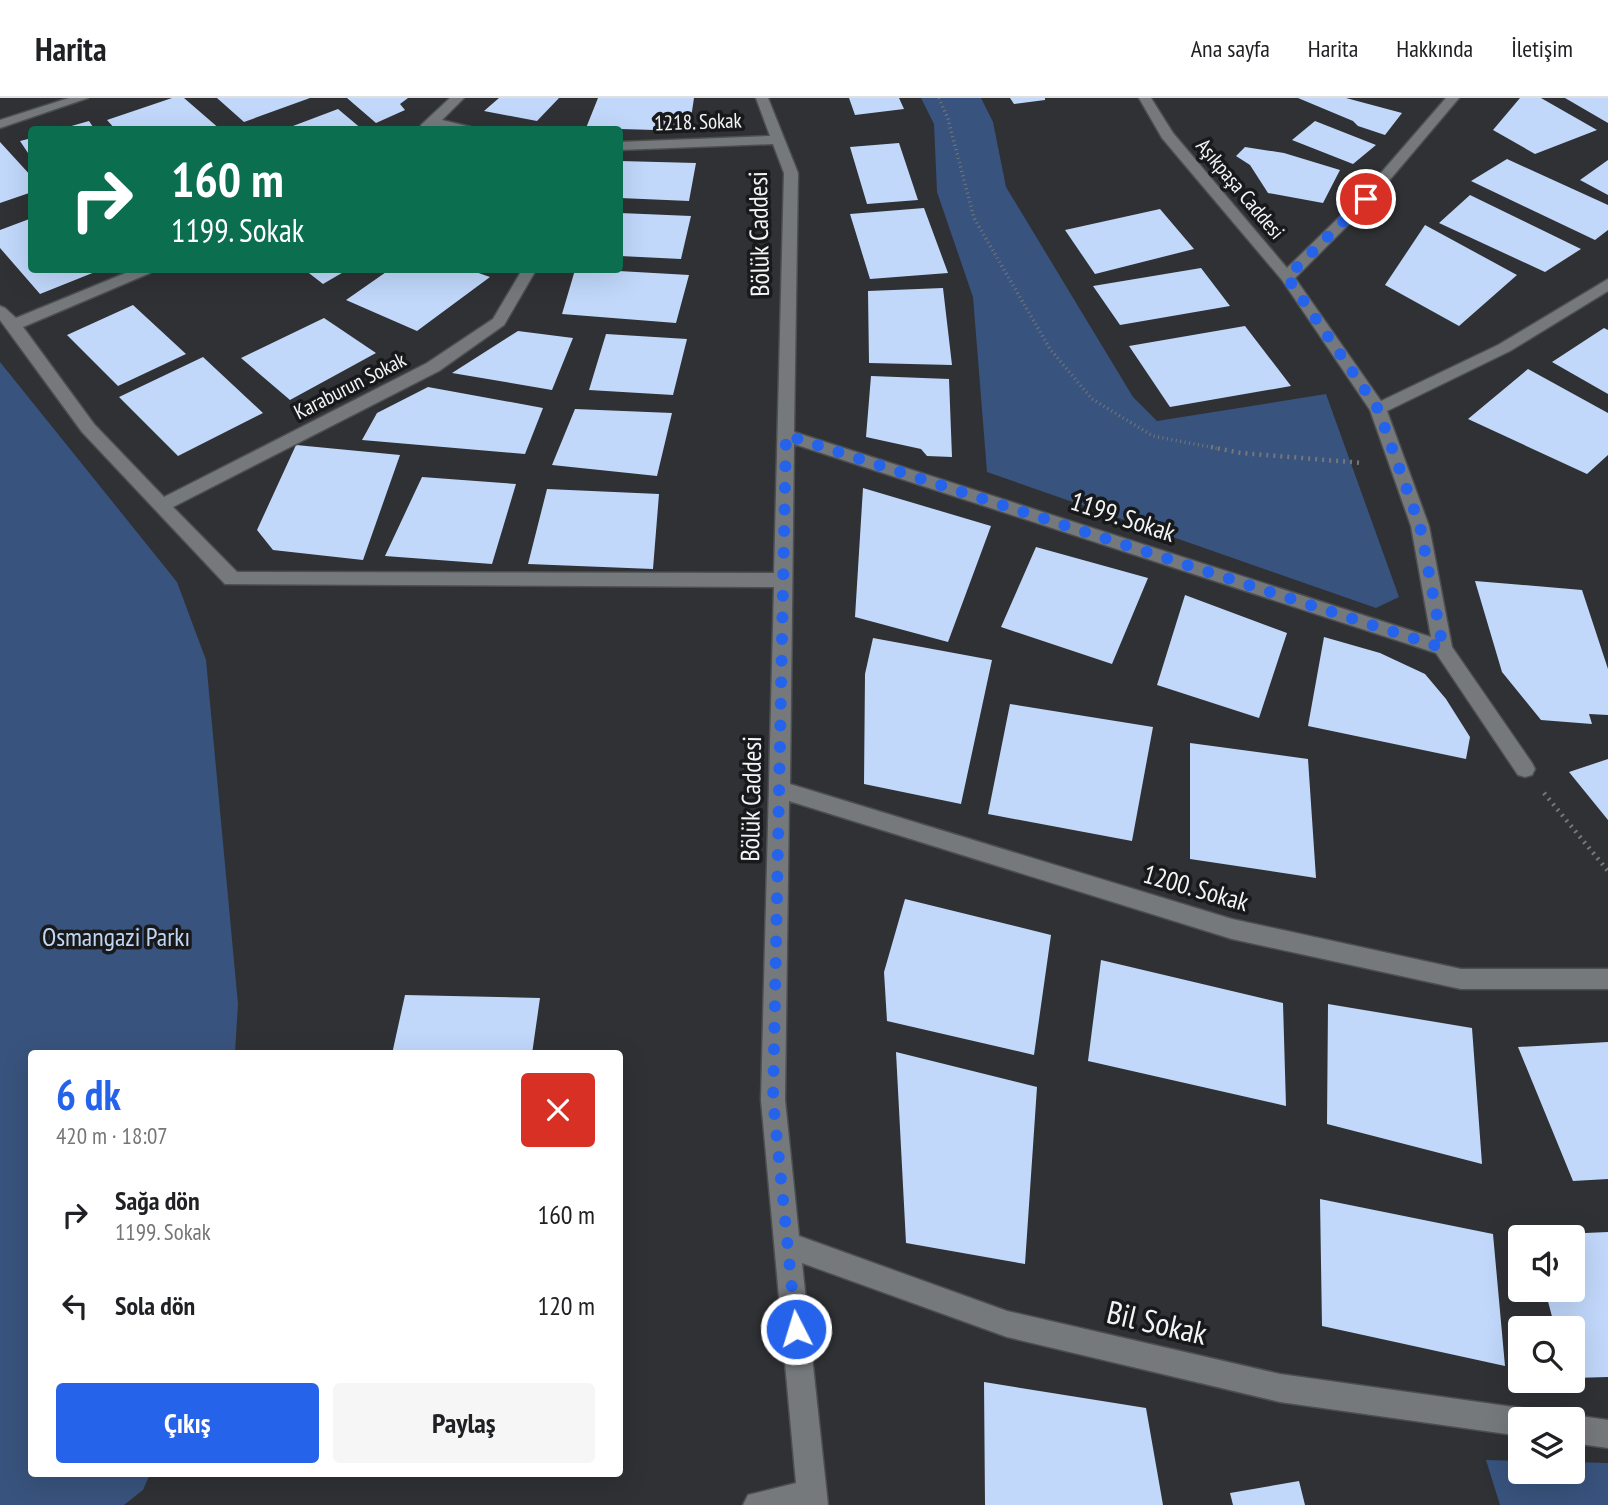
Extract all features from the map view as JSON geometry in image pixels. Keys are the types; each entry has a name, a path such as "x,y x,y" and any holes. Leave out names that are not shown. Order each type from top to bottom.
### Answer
{"street":[{"path":"428,126 458,98"},
{"name":"Bölük Caddesi","path":"762,98 791,173 773,1100 812,1500"},
{"name":"Aşıkpaşa Caddesi","path":"1145,98 1167,135 1287,277 1366,199 1453,98"},
{"path":"0,124 75,99"},
{"name":"1218. Sokak","path":"623,146 778,140"},
{"path":"14,325 138,273"},
{"name":"Karaburun Sokak","path":"160,506 433,368 499,322 528,273"},
{"path":"1287,277 1378,409 1420,526 1443,648 1525,769"},
{"path":"1378,409 1504,348 1608,284"},
{"path":"1591,294 1608,303"},
{"path":"0,311 14,325 88,428 232,579 784,580"},
{"name":"1199. Sokak","path":"786,435 1443,648"},
{"name":"1200. Sokak","path":"779,789 1232,929 1461,979 1608,979"},
{"name":"Bil Sokak","path":"788,1245 1020,1327 1280,1388 1508,1420"},
{"path":"1585,1431 1608,1434"},
{"path":"758,1505 812,1500"}],"path":[{"path":"939,98 948,119 974,218 1050,349 1092,399 1153,436 1241,453 1399,466"},
{"path":"1525,769 1608,871"}],"green space":[{"path":"921,98 981,98 993,122 1006,187 1133,397 1157,421 1326,394 1399,597 1376,608 987,472 973,297 937,192 934,124"},
{"name":"Osmangazi Parkı","path":"0,362 177,582 206,660 238,1004 235,1050 28,1050 28,1477 149,1477 143,1490 124,1505 0,1505"},
{"path":"1486,1460 1508,1461 1508,1484 1585,1484 1585,1462 1608,1463 1608,1505 1500,1505"}],"building":[{"path":"172,98 184,98 216,126 112,126 107,120"},
{"path":"217,98 310,98 244,122"},
{"path":"347,98 408,98 400,104 405,110 376,123"},
{"path":"499,98 559,98 537,121 484,111"},
{"path":"598,98 694,98 689,131 587,126"},
{"path":"849,98 899,98 904,109 855,115"},
{"path":"1010,98 1045,98 1045,100 1014,104"},
{"path":"1298,98 1346,98 1402,113 1385,135 1358,126 1353,121"},
{"path":"1520,98 1541,98 1597,130 1535,154 1493,130"},
{"path":"1565,98 1608,98 1608,123"},
{"path":"338,109 358,126 293,126"},
{"path":"89,121 92,126 72,126"},
{"path":"1315,121 1376,145 1353,164 1292,140"},
{"path":"28,139 28,153 20,141"},
{"path":"0,142 28,173 28,193 0,203"},
{"path":"899,143 918,200 867,204 850,147"},
{"path":"1245,147 1284,153 1340,170 1323,203 1268,193 1250,165 1236,156"},
{"path":"1507,159 1608,205 1608,230 1595,240 1471,181"},
{"path":"1608,160 1608,195 1580,180"},
{"path":"623,161 696,163 689,201 623,198"},
{"path":"1470,195 1581,249 1545,272 1439,223"},
{"path":"924,208 948,273 870,279 850,214"},
{"path":"1160,209 1194,249 1095,274 1065,230"},
{"path":"623,213 691,216 681,259 623,256"},
{"path":"28,220 28,273 92,273 40,294 0,248 0,230"},
{"path":"1425,225 1517,275 1459,326 1385,285"},
{"path":"1201,268 1230,306 1120,325 1093,286"},
{"path":"623,271 689,275 676,323 562,314 574,273"},
{"path":"309,273 342,273 323,284"},
{"path":"385,273 479,273 490,277 417,331 346,300"},
{"path":"943,288 952,365 869,363 868,291"},
{"path":"133,305 186,354 118,386 67,335"},
{"path":"324,318 376,353 290,400 241,358"},
{"path":"1245,326 1291,386 1170,407 1129,346"},
{"path":"1604,328 1608,330 1608,394 1552,362"},
{"path":"518,331 573,338 552,390 452,373"},
{"path":"606,334 687,339 673,395 589,390"},
{"path":"203,357 263,413 178,456 119,397"},
{"path":"1528,369 1608,413 1608,455 1587,474 1468,419"},
{"path":"871,376 949,379 952,457 927,456 921,449 866,437"},
{"path":"428,387 543,408 525,454 362,440 377,413"},
{"path":"575,409 672,413 657,476 552,465"},
{"path":"296,445 400,455 363,560 273,550 257,530"},
{"path":"422,477 516,484 492,564 385,556"},
{"path":"863,488 991,526 948,642 855,617"},
{"path":"547,489 659,494 653,569 528,564"},
{"path":"1036,547 1148,578 1112,664 1001,627"},
{"path":"1475,581 1582,590 1608,669 1608,715 1589,714 1592,724 1541,720 1502,672"},
{"path":"1185,595 1287,633 1259,718 1157,685"},
{"path":"1324,637 1380,653 1425,674 1446,699 1470,737 1466,759 1308,726"},
{"path":"873,638 992,660 961,804 864,784 865,674"},
{"path":"1010,704 1153,727 1132,841 988,814"},
{"path":"1190,743 1308,759 1316,878 1190,859"},
{"path":"1608,759 1608,820 1569,772"},
{"path":"905,899 1051,935 1034,1055 887,1021 884,972"},
{"path":"1101,960 1283,1003 1286,1106 1088,1061"},
{"path":"405,995 540,998 533,1050 393,1050"},
{"path":"1328,1004 1472,1028 1482,1164 1327,1124"},
{"path":"1608,1042 1608,1179 1573,1181 1518,1047"},
{"path":"896,1052 1037,1087 1025,1264 906,1243"},
{"path":"1320,1199 1493,1234 1505,1366 1322,1326"},
{"path":"1608,1232 1608,1377 1585,1378 1585,1316 1552,1316 1548,1302 1585,1302 1585,1233"},
{"path":"984,1382 1146,1408 1163,1505 985,1505"},
{"path":"1299,1481 1305,1505 1233,1505 1230,1493"}],"route":[{"path":"796,1329 773,1100 786,435 1443,648 1420,526 1378,409 1287,277 1366,199"}]}
